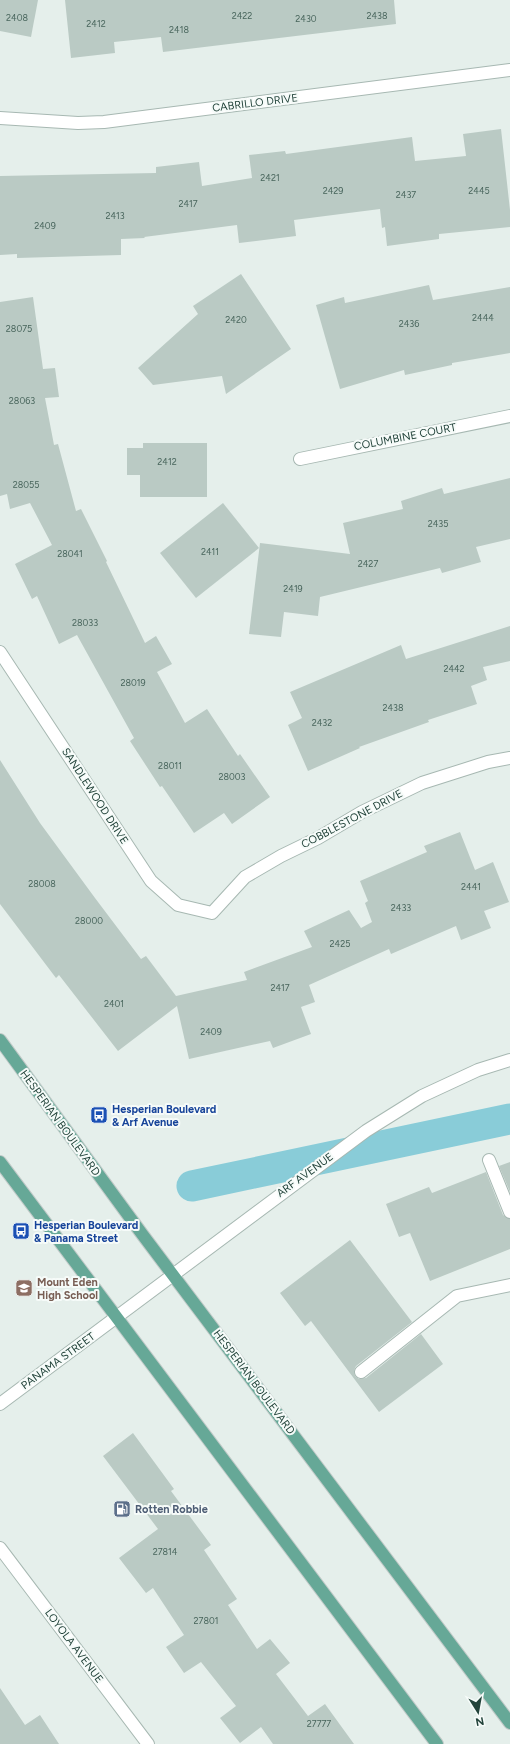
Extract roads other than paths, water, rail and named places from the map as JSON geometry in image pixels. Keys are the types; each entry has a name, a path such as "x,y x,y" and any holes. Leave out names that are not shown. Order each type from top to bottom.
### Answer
{"main road":[{"name":"HESPERIAN BOULEVARD","path":"0,1040 137,1228 174,1275 510,1723"},
{"path":"0,1162 436,1744"}],"street":[{"name":"CABRILLO DRIVE","path":"0,118 78,123 104,122 510,70"},
{"name":"COLUMBINE COURT","path":"300,458 510,416"},
{"name":"SANDLEWOOD DRIVE","path":"0,652 151,881 178,905 212,913"},
{"name":"COBBLESTONE DRIVE","path":"212,913 245,877 281,856 318,838 362,812 422,783 488,762 510,758"},
{"name":"ARF AVENUE","path":"116,1318 366,1130 422,1096 478,1070 510,1060"},
{"path":"489,1160 510,1212"},
{"path":"361,1372 457,1296 510,1285"},
{"name":"PANAMA STREET","path":"0,1404 116,1318"},
{"name":"LOYOLA AVENUE","path":"0,1548 148,1744"}],"waterway":[{"path":"192,1186 510,1119"}],"place":[{"name":"Hesperian Boulevard & Arf Avenue","path":"99,1115"},
{"name":"Hesperian Boulevard & Panama Street","path":"21,1231"},
{"name":"Mount Eden High School","path":"24,1288"},
{"name":"Rotten Robbie","path":"122,1509"}]}
